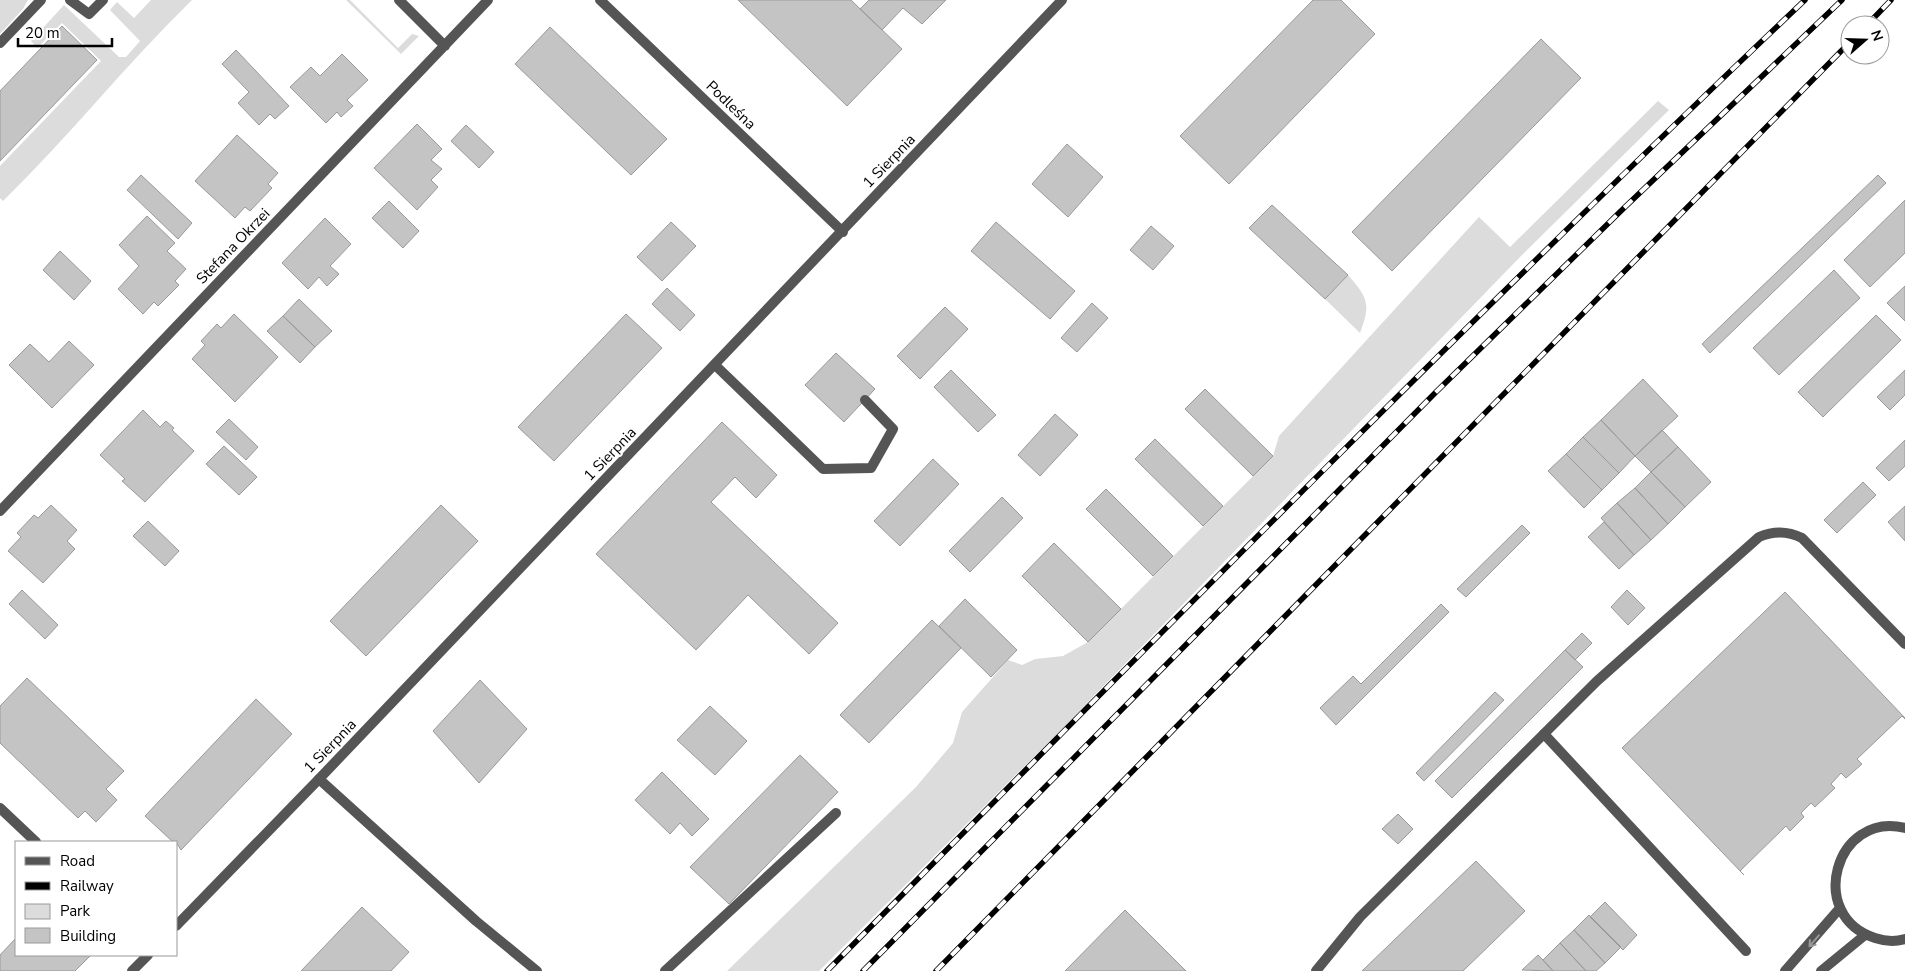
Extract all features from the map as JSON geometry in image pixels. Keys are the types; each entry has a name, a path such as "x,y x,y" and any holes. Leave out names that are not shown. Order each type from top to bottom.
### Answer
{"street":[{"path":"0,44 41,0"},
{"path":"70,0 89,14 103,0"},
{"path":"399,0 445,46"},
{"name":"Stefana Okrzei","path":"0,511 488,0"},
{"name":"Podleśna","path":"600,0 843,232"},
{"name":"1 Sierpnia","path":"178,924 715,365 801,272 843,232 1062,0"},
{"path":"715,365 823,469 871,468 894,429 864,400"},
{"path":"1316,971 1360,917 1597,681 1749,544 1766,534 1786,533 1802,538 1905,644"},
{"path":"1544,734 1746,951"},
{"path":"319,779 476,920 537,971"},
{"path":"0,808 35,841"},
{"path":"665,971 836,813"},
{"path":"1905,828 1885,827 1868,832 1853,841 1842,855 1836,871 1835,890 1840,908 1851,924 1865,935 1882,940 1905,939"},
{"path":"1785,971 1840,908"},
{"path":"1821,971 1865,935"},
{"path":"132,971 147,956"}],"green space":[{"path":"0,0 28,0 23,9 0,34"},
{"path":"151,0 192,0 3,201 0,198 0,166 101,61 62,23 37,48 31,41 64,5 119,57 126,57 140,41 110,10 117,2 134,18"},
{"path":"346,0 350,0 398,48 412,34 419,36 401,54"},
{"path":"1658,101 1669,110 1521,256 1059,732 819,971 727,971 916,787 953,743 962,712 1008,660 1022,665 1035,659 1063,656 1088,642 1273,456 1279,436 1479,217 1510,247"},
{"path":"1348,275 1360,290 1366,302 1366,315 1360,333 1325,299"}],"building":[{"path":"738,0 851,0 902,49 847,106"},
{"path":"869,0 946,0 922,24 903,8 882,30 860,9"},
{"path":"1313,0 1341,0 1375,34 1229,184 1180,136"},
{"path":"62,26 97,60 0,161 0,91"},
{"path":"550,27 667,139 631,175 515,64"},
{"path":"1541,39 1581,78 1392,271 1352,232"},
{"path":"236,50 289,106 275,119 270,114 259,125 238,103 249,92 222,64"},
{"path":"342,54 368,80 347,100 353,106 341,117 337,112 326,123 290,87 311,67 320,76"},
{"path":"417,124 442,149 431,160 442,169 431,180 438,187 417,210 374,168"},
{"path":"466,125 494,152 479,168 451,141"},
{"path":"237,135 278,173 268,184 272,188 250,211 245,207 235,218 195,181"},
{"path":"1067,144 1103,177 1068,217 1032,184"},
{"path":"141,175 192,223 178,239 127,190"},
{"path":"1878,175 1886,183 1710,353 1702,344"},
{"path":"1905,200 1905,253 1870,287 1844,260"},
{"path":"389,201 419,231 403,248 372,218"},
{"path":"1272,205 1348,275 1325,299 1249,228"},
{"path":"147,216 175,243 167,251 186,269 175,281 179,285 158,306 154,302 143,314 118,289 139,266 119,245"},
{"path":"325,218 351,244 330,266 339,274 327,286 319,277 308,289 282,263"},
{"path":"671,222 696,246 662,281 637,257"},
{"path":"996,222 1075,291 1050,319 971,251"},
{"path":"1151,226 1174,246 1153,270 1130,250"},
{"path":"60,251 91,281 74,300 43,270"},
{"path":"1834,270 1860,298 1779,375 1753,348"},
{"path":"1905,286 1905,321 1887,303"},
{"path":"667,288 695,315 680,331 652,304"},
{"path":"299,299 332,331 315,347 283,316"},
{"path":"1092,303 1108,318 1077,352 1061,338"},
{"path":"945,307 968,329 920,379 897,356"},
{"path":"234,314 278,357 235,402 192,359 205,345 201,341 217,324 221,328"},
{"path":"626,314 662,348 554,461 518,427"},
{"path":"1876,315 1901,340 1823,417 1798,392"},
{"path":"283,316 315,347 300,363 267,331"},
{"path":"69,341 94,365 52,408 9,365 30,344 49,362"},
{"path":"836,353 875,389 844,422 805,385"},
{"path":"951,370 996,415 978,432 934,387"},
{"path":"1905,370 1905,395 1890,410 1877,397"},
{"path":"1643,379 1678,416 1635,456 1601,420"},
{"path":"1205,389 1273,456 1253,476 1185,409"},
{"path":"143,410 160,427 166,421 174,428 172,430 194,451 145,502 122,481 125,479 100,455"},
{"path":"1055,414 1078,435 1040,476 1018,455"},
{"path":"229,419 258,447 246,460 216,432"},
{"path":"1601,420 1635,456 1619,473 1583,437"},
{"path":"722,422 777,475 756,498 735,477 711,502 838,623 809,654 748,595 696,650 596,554"},
{"path":"1662,430 1678,447 1651,472 1635,456"},
{"path":"1583,437 1619,473 1602,490 1566,454"},
{"path":"1155,439 1223,506 1203,526 1135,459"},
{"path":"1905,440 1905,466 1889,481 1876,468"},
{"path":"224,446 257,477 239,495 206,464"},
{"path":"1678,447 1711,482 1685,507 1651,472"},
{"path":"1566,454 1602,490 1584,508 1548,471"},
{"path":"933,459 959,484 900,546 874,521"},
{"path":"1651,472 1685,507 1668,524 1635,488"},
{"path":"1863,482 1876,495 1837,533 1824,520"},
{"path":"1635,488 1668,524 1651,540 1617,503"},
{"path":"1106,489 1173,556 1153,576 1086,509"},
{"path":"1002,497 1023,518 970,572 949,551"},
{"path":"1617,503 1651,540 1634,555 1601,518"},
{"path":"51,505 77,530 67,541 75,549 43,583 8,551 21,537 17,533 34,515 38,518"},
{"path":"441,505 478,541 366,656 330,621"},
{"path":"1905,506 1905,541 1888,522"},
{"path":"148,521 179,551 165,566 133,536"},
{"path":"1604,522 1634,555 1619,569 1588,537"},
{"path":"1522,525 1530,533 1466,597 1457,589"},
{"path":"1054,543 1121,609 1088,642 1022,576"},
{"path":"22,590 58,625 45,639 9,604"},
{"path":"1627,590 1645,608 1628,625 1611,607"},
{"path":"1785,592 1905,719 1902,716 1857,759 1862,764 1846,778 1841,773 1831,784 1835,788 1815,807 1811,803 1801,813 1804,817 1790,831 1786,826 1740,871 1622,748"},
{"path":"965,599 1017,650 991,677 939,626"},
{"path":"1441,604 1449,612 1336,725 1320,708 1353,676 1361,684"},
{"path":"932,620 961,648 869,743 840,715"},
{"path":"1582,633 1592,643 1575,660 1565,650"},
{"path":"1565,650 1583,667 1452,798 1435,781"},
{"path":"27,678 124,771 106,789 117,800 96,822 85,811 78,818 0,743 0,706"},
{"path":"480,680 527,729 479,783 433,731"},
{"path":"1495,692 1504,700 1424,781 1416,773"},
{"path":"256,699 292,734 181,850 178,841 172,841 145,816"},
{"path":"710,706 747,741 715,775 677,740"},
{"path":"800,755 838,792 729,904 690,867"},
{"path":"662,772 709,819 692,836 680,823 670,834 635,800"},
{"path":"1398,814 1413,829 1398,844 1382,829"},
{"path":"1476,861 1525,911 1463,971 1362,971"},
{"path":"1605,902 1637,935 1623,950 1590,917"},
{"path":"362,907 409,952 391,971 301,971"},
{"path":"1125,910 1186,971 1065,971"},
{"path":"1589,915 1621,947 1605,963 1574,930"},
{"path":"1574,930 1605,963 1596,971 1586,971 1560,943"},
{"path":"15,939 15,956 90,956 75,971 0,971 0,955"},
{"path":"1560,943 1586,971 1553,971 1543,960"},
{"path":"1538,955 1553,971 1522,970"}],"railway":[{"path":"827,971 1434,360 1805,0"},
{"path":"863,971 1436,392 1625,207 1842,0"},
{"path":"1877,15 1891,0"},
{"path":"936,971 1840,52"}]}
